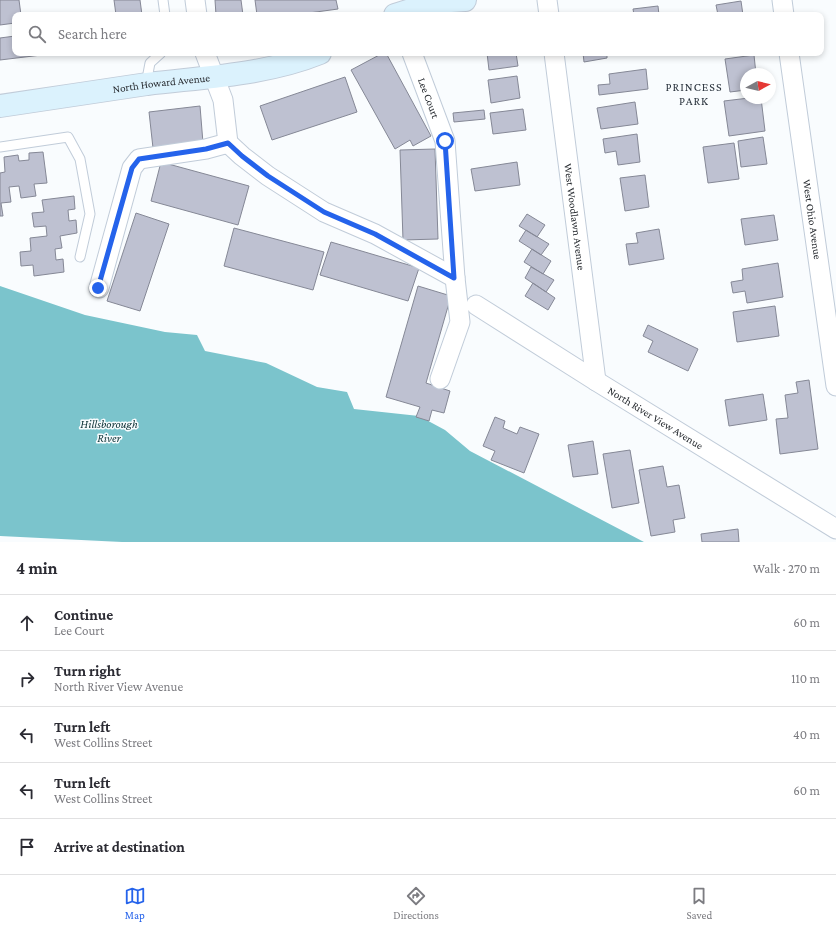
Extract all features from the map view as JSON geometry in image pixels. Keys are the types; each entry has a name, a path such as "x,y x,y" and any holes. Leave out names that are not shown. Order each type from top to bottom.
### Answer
{"street":[{"path":"195,0 197,12"},
{"path":"404,10 436,2 465,0"},
{"path":"547,0 549,12"},
{"path":"782,0 784,12"},
{"path":"206,56 223,100 228,143 242,156 268,176 324,212 375,234 454,278"},
{"name":"North Howard Avenue","path":"0,106 275,67 302,61 313,56"},
{"name":"Lee Court","path":"413,56 445,141 454,278 460,322 440,380"},
{"name":"West Woodlawn Avenue","path":"554,56 596,381"},
{"name":"West Ohio Avenue","path":"789,56 836,386"},
{"path":"98,288 132,168 139,159 206,149 228,143"},
{"name":"North River View Avenue","path":"476,305 836,530"}],"lane":[{"path":"163,0 165,12"},
{"path":"146,85 150,63 158,56"},
{"path":"0,147 68,137 80,159 90,214 80,257"}],"water":[{"name":"Hillsborough River","path":"0,286 85,315 165,332 197,335 205,351 266,363 317,387 347,392 354,409 419,416 445,430 470,451 644,542 122,542 0,536"}],"building":[{"path":"0,0 19,0 21,12 12,12 12,23 0,25"},
{"path":"114,0 140,0 142,12 116,12"},
{"path":"215,0 241,0 243,12 216,12"},
{"path":"255,0 336,0 338,9 316,12 257,12"},
{"path":"741,1 743,12 717,12 716,5"},
{"path":"658,6 659,12 634,12 633,9"},
{"path":"12,36 12,56 33,56 0,60 0,38"},
{"path":"377,56 388,56 431,136 413,146 410,140 395,149 351,70"},
{"path":"487,56 516,56 518,66 489,70"},
{"path":"583,56 607,56 607,58 584,62"},
{"path":"754,56 755,68 740,68 740,91 730,92 725,59"},
{"path":"646,69 648,89 599,95 598,85 610,84 609,74"},
{"path":"517,76 520,98 491,103 488,80"},
{"path":"345,77 357,112 272,140 260,106"},
{"path":"740,99 740,104 762,104 765,131 729,136 724,101"},
{"path":"635,102 638,124 601,129 597,108"},
{"path":"200,106 203,143 153,148 149,112"},
{"path":"523,109 526,130 493,134 490,113"},
{"path":"484,110 485,119 454,122 453,113"},
{"path":"637,134 640,162 618,165 616,151 605,153 603,139"},
{"path":"763,137 767,164 741,167 738,141"},
{"path":"734,143 739,179 708,183 703,147"},
{"path":"435,149 438,239 403,240 400,150"},
{"path":"43,152 47,183 34,184 36,196 21,198 19,186 9,187 11,202 1,203 3,216 0,216 0,173 5,172 4,157 18,155 19,161 29,160 29,153"},
{"path":"161,162 249,186 238,225 151,201"},
{"path":"517,162 520,185 475,191 471,169"},
{"path":"645,175 649,207 625,211 620,178"},
{"path":"74,196 75,209 68,210 69,221 76,220 77,233 60,236 62,248 55,249 56,260 63,259 64,272 34,276 33,265 21,266 20,252 31,251 30,238 47,236 46,226 34,227 32,213 44,212 42,200"},
{"path":"136,213 169,224 140,311 107,301"},
{"path":"527,214 545,225 537,237 519,226"},
{"path":"774,215 778,240 745,245 741,219"},
{"path":"234,228 324,252 313,290 224,266"},
{"path":"659,229 664,259 629,265 626,244 638,243 636,233"},
{"path":"526,230 549,244 541,255 519,241"},
{"path":"331,242 419,268 408,301 320,275"},
{"path":"532,249 551,261 543,274 524,262"},
{"path":"778,263 783,297 747,303 745,291 733,293 731,282 743,280 742,269"},
{"path":"531,267 554,280 546,292 525,278"},
{"path":"533,283 555,298 548,310 525,296"},
{"path":"418,286 451,296 426,383 450,391 444,413 432,410 429,421 416,417 420,407 386,397"},
{"path":"775,306 779,336 737,342 733,312"},
{"path":"648,325 698,349 688,371 648,352 653,341 643,336"},
{"path":"809,380 818,449 780,454 776,419 788,418 785,395 798,393 796,382"},
{"path":"763,394 767,420 729,426 725,400"},
{"path":"495,417 505,421 503,428 517,434 520,427 539,434 524,473 491,460 495,451 483,446"},
{"path":"593,441 598,474 573,477 568,445"},
{"path":"630,450 639,503 612,508 603,454"},
{"path":"663,466 667,487 679,485 685,518 673,520 675,532 651,536 639,470"},
{"path":"738,529 739,542 702,542 701,534"}],"district":[{"name":"PRINCESS PARK","path":"694,94"}],"route":[{"path":"98,288 132,168 139,159 206,149 228,143 268,176 324,212 375,234 454,278 445,141"}]}
